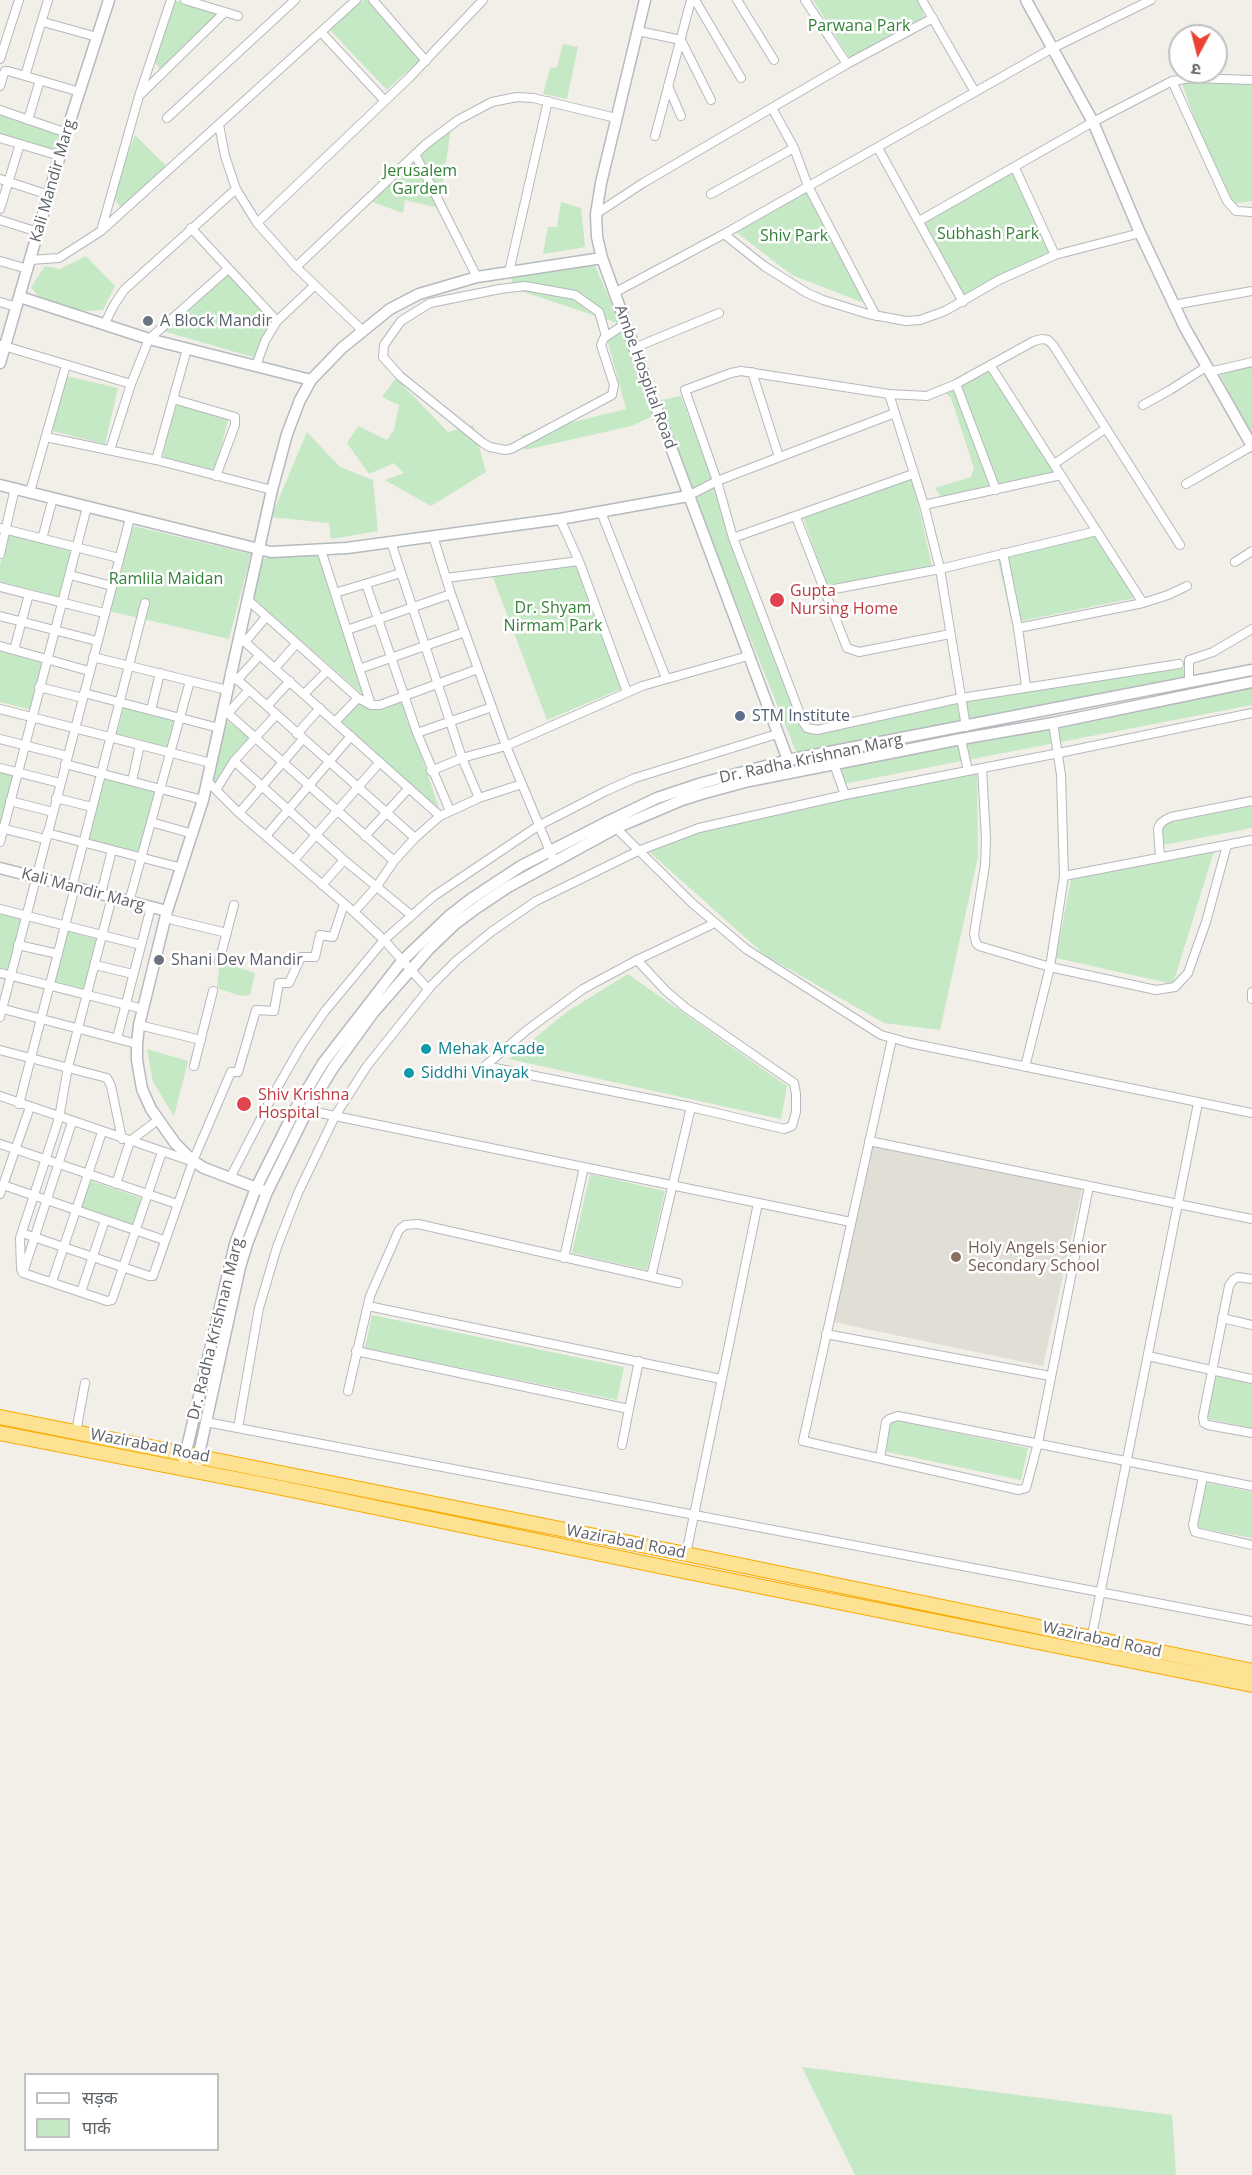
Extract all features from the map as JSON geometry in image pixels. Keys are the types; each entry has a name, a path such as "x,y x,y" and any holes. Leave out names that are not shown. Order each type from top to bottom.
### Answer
{"highway":[{"name":"Wazirabad Road","path":"0,1417 686,1554 1252,1671"},
{"name":"Wazirabad Road","path":"0,1432 1252,1685"}],"street":[{"path":"0,58 19,0"},
{"path":"25,76 48,0"},
{"name":"Kali Mandir Marg","path":"0,363 3,346 60,156 110,0"},
{"path":"101,231 139,96 171,0"},
{"path":"185,0 238,16"},
{"path":"167,118 295,0"},
{"path":"0,261 29,264 59,258 101,231 356,0"},
{"path":"373,0 426,61"},
{"path":"257,223 426,61 483,0"},
{"name":"Ambe Hospital Road","path":"645,0 600,183 596,214 597,237 614,293 688,496 788,760"},
{"path":"655,136 693,0"},
{"path":"693,0 741,78"},
{"path":"737,0 774,60"},
{"path":"805,0 847,64"},
{"path":"922,0 975,93"},
{"path":"1026,0 1093,122 1173,305 1207,370 1252,446 1186,484"},
{"path":"614,293 724,234 1051,49 1151,0"},
{"path":"139,96 225,12"},
{"path":"596,214 643,183 847,64 933,18"},
{"path":"43,22 98,37"},
{"path":"638,31 681,40"},
{"path":"321,32 385,101"},
{"path":"681,40 711,100"},
{"path":"0,86 5,71 80,92"},
{"path":"1228,79 1252,80"},
{"path":"28,120 40,80"},
{"path":"919,220 1015,168 1093,122 1168,84"},
{"path":"1174,84 1227,201 1236,211 1252,212"},
{"path":"668,86 681,117"},
{"path":"296,267 415,154 458,120 492,102 517,97 548,101 616,118"},
{"path":"509,272 548,101"},
{"path":"772,108 794,148 808,186 876,316"},
{"path":"0,110 67,133"},
{"path":"219,125 225,156 236,189 257,223 296,267 362,330"},
{"path":"0,138 60,156"},
{"path":"0,209 4,180 20,144"},
{"path":"711,195 794,148"},
{"path":"878,148 963,302"},
{"path":"415,154 477,277"},
{"path":"1015,168 1055,255"},
{"path":"4,180 49,195"},
{"path":"104,325 124,290 236,189"},
{"path":"0,219 38,232"},
{"path":"191,228 277,321"},
{"path":"724,234 789,284 823,300 876,316 906,321 920,320 963,302 999,280 1055,255 1140,233"},
{"path":"192,1161 158,1120 142,1089 137,1060 139,1025 166,915 203,800 219,728 226,711 227,690 234,676 243,638 248,600 272,490 287,434 300,400 311,380 362,330 390,309 419,294 477,277 602,258"},
{"path":"110,450 148,339 228,268"},
{"path":"256,366 277,321 315,285"},
{"path":"606,336 599,312 575,295 525,286 430,303 401,321 384,345 383,357 400,376 483,443 505,450 612,395 614,385 601,345 606,336 626,324"},
{"path":"1173,305 1252,291"},
{"path":"0,302 18,302 148,339 311,380"},
{"path":"634,348 719,313"},
{"path":"1179,664 1026,686 817,730 807,728 733,538 717,481 685,390 731,373 752,372 889,394 927,396 956,384 1034,341 1048,340 1180,545"},
{"path":"3,346 131,384"},
{"path":"156,460 188,349"},
{"path":"1143,405 1207,370 1252,362"},
{"path":"30,492 66,365"},
{"path":"990,365 1143,603"},
{"path":"752,372 779,457"},
{"path":"956,384 996,490"},
{"path":"889,394 924,505 940,568 966,727"},
{"path":"174,399 235,417 236,425 216,476"},
{"path":"0,484 260,551 284,553 391,542 560,519 688,496 717,481 895,413"},
{"path":"1054,464 1105,429"},
{"path":"46,437 156,460 272,490"},
{"path":"733,538 913,474"},
{"path":"924,505 1061,475"},
{"path":"0,554 3,529 15,488"},
{"path":"42,539 53,498"},
{"path":"0,842 87,507"},
{"path":"601,512 666,678"},
{"path":"796,517 843,643 852,651 859,652 950,634"},
{"path":"0,1017 130,518"},
{"path":"560,519 579,561 627,692"},
{"path":"3,529 119,558"},
{"path":"824,591 940,568 1097,531"},
{"path":"433,536 451,594 506,746 552,856"},
{"path":"391,542 449,721 479,798"},
{"path":"321,550 371,705"},
{"path":"1235,562 1252,551"},
{"path":"1003,553 1018,628 1026,686"},
{"path":"446,578 579,561"},
{"path":"335,593 401,573"},
{"path":"70,575 112,586"},
{"path":"366,584 431,771 450,811"},
{"path":"1018,628 1143,603 1187,586"},
{"path":"0,587 104,613"},
{"path":"14,650 29,594"},
{"path":"347,630 451,594"},
{"path":"248,600 358,698 371,705 380,705 478,669"},
{"path":"20,1104 65,926 83,842 145,603"},
{"path":"0,616 97,641"},
{"path":"243,638 266,617"},
{"path":"1189,682 1188,660 1213,652 1252,629"},
{"path":"359,669 465,632"},
{"path":"243,638 440,816"},
{"path":"275,668 296,644"},
{"path":"0,646 89,671"},
{"path":"234,676 260,655"},
{"path":"431,771 462,758 506,746 627,692 666,678 748,656"},
{"path":"93,657 227,690"},
{"name":"Dr. Radha Krishnan Marg","path":"192,1455 230,1260 323,1063 402,961 442,922 471,899 521,866 552,856 609,821 668,794 702,783 788,760 1252,670"},
{"path":"304,694 327,671"},
{"path":"151,710 160,674"},
{"path":"234,676 415,838"},
{"path":"129,902 190,681"},
{"path":"267,706 290,681"},
{"path":"851,1222 301,1109 410,969 455,924 552,856 692,797 727,786 1252,682"},
{"path":"39,687 119,702 219,728"},
{"path":"226,711 249,690"},
{"path":"336,722 358,698"},
{"path":"417,733 492,707"},
{"path":"240,813 283,762 320,708"},
{"path":"0,709 211,763"},
{"path":"226,711 394,861"},
{"path":"238,1428 259,1308 277,1247 298,1193 335,1116 367,1066 429,989 457,960 491,932 536,901 638,851 699,828 844,795 1252,713"},
{"path":"216,790 234,761 276,715"},
{"path":"1025,1067 1050,967 1064,876 1064,830 1059,753 1053,723"},
{"path":"230,1178 300,1046 324,1011 384,940 434,896 538,826 635,778 777,734"},
{"path":"266,836 351,736"},
{"path":"0,739 24,745 101,773 203,800"},
{"path":"962,739 968,771"},
{"path":"132,781 140,745"},
{"path":"788,760 793,773"},
{"path":"234,761 316,836 411,915"},
{"path":"294,860 380,762"},
{"path":"834,765 844,795"},
{"path":"0,768 60,783"},
{"path":"982,768 986,839 985,864 974,939 979,946 1050,967 1156,990 1175,987 1188,973 1203,932 1227,845"},
{"path":"207,782 354,912 384,940 429,989"},
{"path":"354,912 377,886 394,861 440,816 479,798 522,784"},
{"path":"365,836 385,811 409,788"},
{"path":"56,798 92,807"},
{"path":"10,801 52,812"},
{"path":"1160,857 1158,829 1165,820 1252,801"},
{"path":"151,822 193,834"},
{"path":"616,828 715,923 746,949 856,1021 892,1039 1252,1113"},
{"path":"2,829 83,842 182,868"},
{"path":"1064,876 1252,840"},
{"path":"23,1273 19,1245 59,1118 68,1067 102,935 112,850"},
{"path":"322,885 344,860"},
{"name":"Kali Mandir Marg","path":"0,868 151,907 166,915"},
{"path":"219,962 234,904"},
{"path":"22,1233 153,1276 192,1161 231,1072 238,1072 256,1010 274,1011 279,983 289,983 301,957 315,957 320,935 333,937 344,904"},
{"path":"117,1038 151,907"},
{"path":"0,909 141,945"},
{"path":"166,915 227,933"},
{"path":"637,960 666,991 686,1008 794,1083 795,1121 789,1129 485,1066 527,1030 584,989 637,960 715,923"},
{"path":"18,945 58,954"},
{"path":"94,965 133,974"},
{"path":"0,973 143,1009"},
{"path":"194,1066 213,991"},
{"path":"1252,992 1252,999"},
{"path":"1,1008 137,1044"},
{"path":"139,1025 201,1040"},
{"path":"892,1039 803,1441 1023,1490 1029,1484 1038,1443 1089,1186"},
{"path":"0,1050 107,1078 126,1140 116,1184"},
{"path":"0,1098 192,1161 204,1168 262,1190 255,1222 240,1267 206,1422 192,1455 189,1470"},
{"path":"1090,1653 1198,1103"},
{"path":"0,1194 30,1107"},
{"path":"651,1277 691,1107"},
{"path":"126,1140 158,1120"},
{"path":"23,1273 72,1122"},
{"path":"52,1282 102,1132"},
{"path":"869,1141 1252,1219"},
{"path":"0,1144 177,1204"},
{"path":"23,1273 107,1301 112,1300 162,1152"},
{"path":"564,1258 584,1167"},
{"path":"3,1185 165,1240"},
{"path":"686,1554 758,1203"},
{"path":"81,1292 105,1220"},
{"path":"348,1391 368,1306 399,1230 405,1225 418,1224 678,1283"},
{"path":"1252,1279 1238,1277 1229,1286 1203,1417 1204,1423 1252,1433"},
{"path":"368,1306 721,1379"},
{"path":"1222,1318 1252,1325"},
{"path":"826,1334 1050,1376"},
{"path":"356,1351 629,1409"},
{"path":"1148,1356 1252,1379"},
{"path":"622,1445 639,1361"},
{"path":"76,1432 85,1383"},
{"path":"880,1458 886,1422 898,1416 1252,1486"},
{"path":"206,1422 1252,1621"},
{"path":"1203,1477 1193,1525 1195,1532 1252,1545"}],"shaded area":[{"path":"870,1146 1082,1189 1043,1366 833,1322"}],"green space":[{"path":"173,0 222,13 161,72 154,60"},
{"path":"363,0 369,0 420,60 387,90 329,29"},
{"name":"Parwana Park","path":"813,0 920,0 924,17 851,60"},
{"path":"563,44 578,47 567,99 543,94 550,68 557,67"},
{"path":"1228,82 1252,84 1252,201 1226,205 1182,84 1228,84"},
{"path":"0,112 65,134 60,155 0,137"},
{"name":"Jerusalem Garden","path":"451,129 439,208 405,200 403,213 370,201 415,154"},
{"path":"135,135 168,168 122,209 111,195"},
{"name":"Subhash Park","path":"1010,167 1053,254 963,298 922,216"},
{"name":"Shiv Park","path":"808,191 869,305 792,275 732,229"},
{"path":"561,202 581,208 585,247 543,254 548,227 557,227"},
{"path":"86,256 115,286 103,310 66,312 38,296 31,287 45,266 60,269"},
{"path":"594,263 620,324 512,288 512,274"},
{"path":"228,269 275,321 256,358 163,331"},
{"path":"624,329 655,415 631,426 525,450 521,435 626,409 606,335"},
{"path":"1252,360 1252,440 1217,368"},
{"path":"988,367 1058,473 943,499 935,488 971,477 974,468 951,398 944,391"},
{"path":"66,376 118,388 105,444 52,431"},
{"path":"396,378 448,432 473,425 486,472 431,506 385,480 404,473 394,463 369,474 347,443 358,426 387,440 394,430 399,405 382,397"},
{"path":"681,396 805,728 1182,661 1186,680 797,754 655,401"},
{"path":"175,402 229,417 215,471 162,459"},
{"path":"307,432 340,467 373,480 378,531 331,539 329,523 271,517"},
{"path":"912,477 932,566 827,586 803,517"},
{"name":"Ramlila Maidan","path":"133,526 251,554 229,639 109,611"},
{"path":"1097,531 1140,597 1012,623 996,551"},
{"path":"8,533 72,550 59,599 0,584 0,565"},
{"path":"320,552 367,698 252,598 263,559 276,555"},
{"name":"Dr. Shyam Nirmam Park","path":"577,563 623,688 547,720 492,575"},
{"path":"0,650 44,661 31,710 0,702"},
{"path":"1252,676 1252,705 843,784 837,761"},
{"path":"403,701 440,811 340,723 359,703 380,706"},
{"path":"124,705 177,720 169,750 116,736"},
{"path":"227,721 251,738 218,784 209,778"},
{"path":"977,769 978,857 940,1030 884,1023 766,956 646,849 698,826"},
{"path":"0,772 14,776 1,825 0,825"},
{"path":"104,776 158,790 139,854 87,840"},
{"path":"1252,804 1252,828 1158,846 1156,823"},
{"path":"1215,848 1173,984 1056,958 1071,879"},
{"path":"0,911 22,917 9,972 0,970"},
{"path":"68,928 99,936 85,992 54,984"},
{"path":"223,963 255,973 250,995 241,996 217,988 219,968"},
{"path":"628,974 787,1086 781,1119 509,1059 568,1011"},
{"path":"147,1049 188,1061 174,1116 153,1082"},
{"path":"590,1174 665,1191 647,1270 572,1253"},
{"path":"89,1180 143,1199 134,1227 79,1209"},
{"path":"372,1315 624,1367 617,1400 365,1348"},
{"path":"1211,1375 1252,1384 1252,1428 1203,1418"},
{"path":"889,1419 1028,1448 1021,1480 883,1451"},
{"path":"1203,1482 1252,1492 1252,1538 1194,1527"},
{"path":"802,2067 1172,2115 1176,2175 855,2175"}],"place":[{"name":"A Block Mandir","path":"148,321"},
{"name":"Gupta Nursing Home","path":"777,600"},
{"name":"STM Institute","path":"740,716"},
{"name":"Shani Dev Mandir","path":"159,960"},
{"name":"Mehak Arcade","path":"426,1049"},
{"name":"Siddhi Vinayak","path":"409,1073"},
{"name":"Shiv Krishna Hospital","path":"244,1104"},
{"name":"Holy Angels Senior Secondary School","path":"956,1257"}]}
